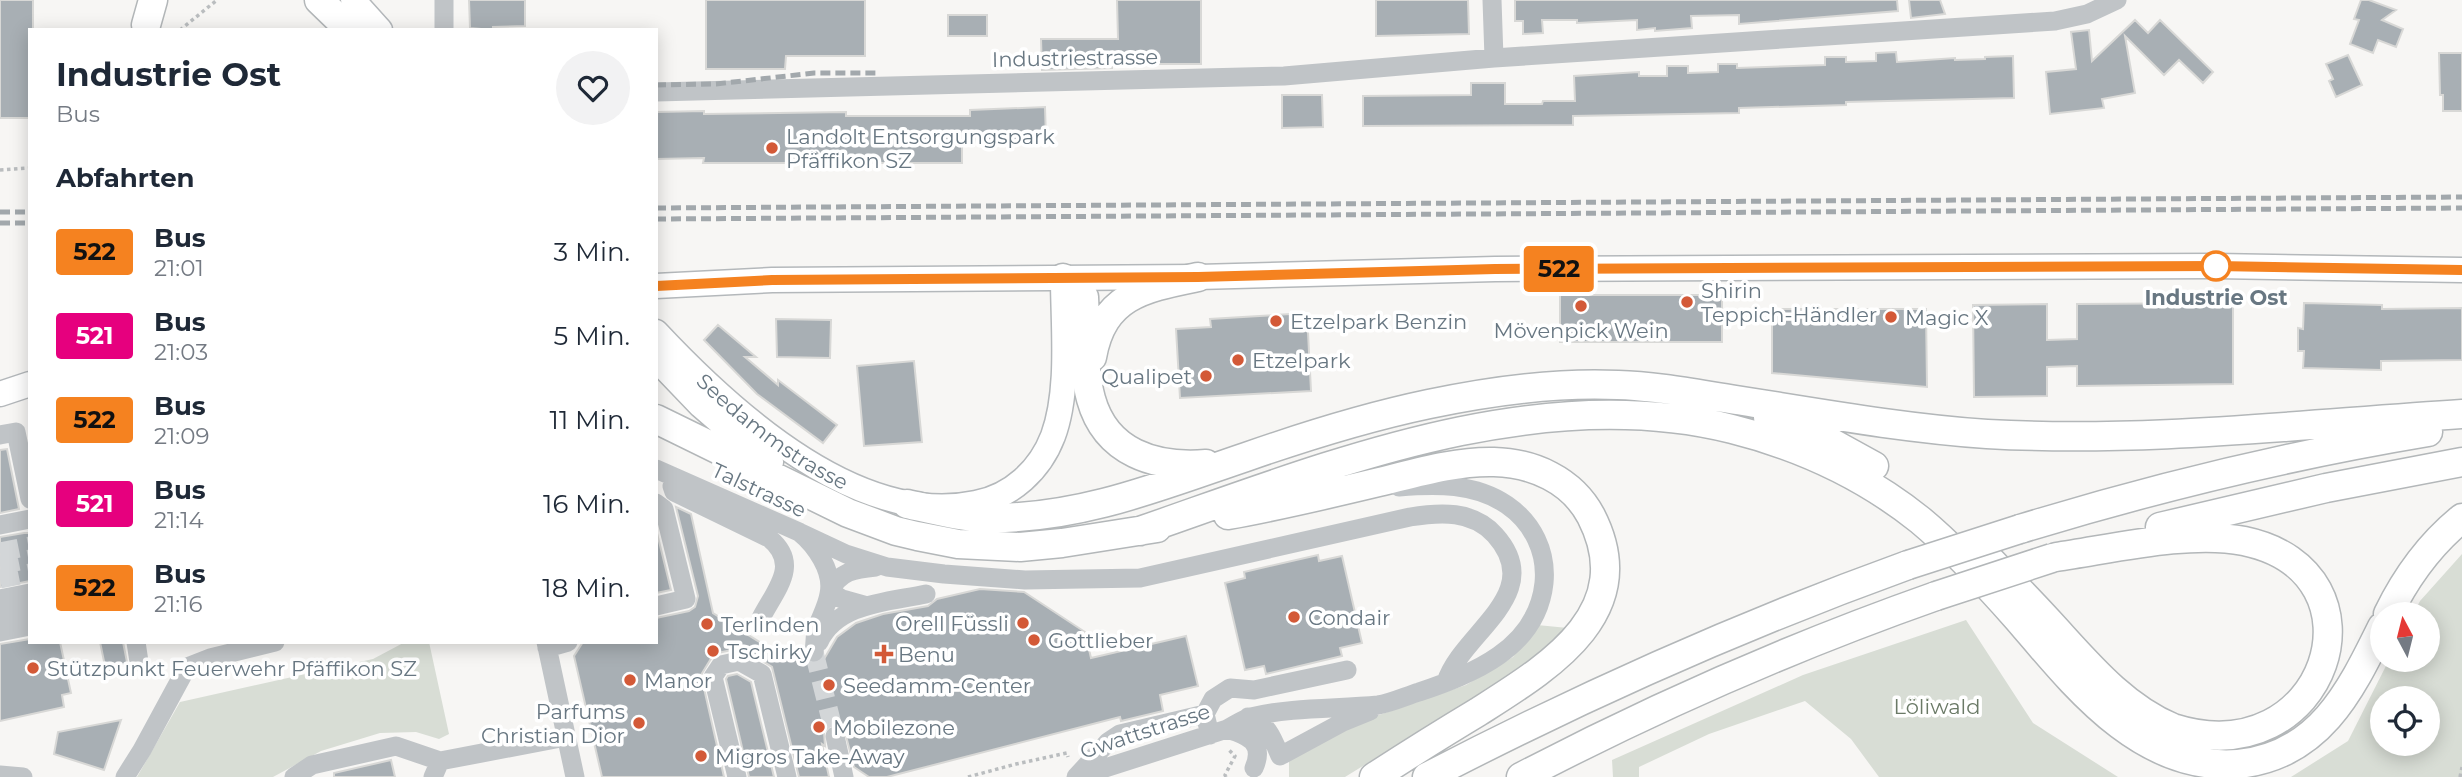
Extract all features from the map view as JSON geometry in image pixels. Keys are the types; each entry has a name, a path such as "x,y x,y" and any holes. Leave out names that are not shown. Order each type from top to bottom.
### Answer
{"highway":[{"path":"319,0 350,28"},
{"path":"331,0 351,28"},
{"path":"1088,388 1097,335 1102,323 1119,303 1145,289 1198,277"},
{"path":"1063,278 1077,285 1084,297 1088,388 1097,416 1110,435 1141,458 1182,466 1246,457"},
{"path":"658,358 702,404 752,448 825,502"},
{"path":"907,504 973,517 1055,513 1162,488 1246,457 1405,409 1493,392 1579,384 1620,385 1692,393 1875,422 1976,433 2189,433 2462,414"},
{"path":"1692,393 1757,412 1812,433 1856,456 1915,494 1968,538 2114,689 2138,709 2171,727 2192,735 2219,740 2258,735 2294,714 2316,686 2325,663 2328,645 2323,608 2304,573 2290,560 2269,549 2228,538 2194,537 2054,557"},
{"path":"1140,531 1300,476 1390,449 1464,431 1561,417 1660,417 1715,425 1770,440 1834,466 1880,492 1923,522 1966,564 2098,708 2141,739 2184,757 2218,764 2241,763 2270,757 2304,740 2343,699 2370,649"},
{"path":"658,420 868,522 937,541 977,545 1041,546 1140,531 1273,507 1431,469 1480,462 1533,467 1561,482 1583,502 1598,530 1604,557 1605,576 1601,596 1585,628 1569,646 1522,683 1374,777"},
{"path":"1427,777 1576,702 1670,660 1772,617 1908,565 2129,497 2223,473 2359,444 2462,427"},
{"path":"1521,777 1689,695 1813,643 1936,596 2054,557 2267,500 2462,462"},
{"path":"2394,602 2435,543 2462,518"}],"main road":[{"path":"353,0 378,28"},
{"path":"658,286 772,280 1198,277 1495,269 2320,266 2462,270"},
{"name":"Seedammstrasse","path":"658,334 719,394 786,447 842,480 907,504 956,506 985,502 1010,491 1030,472 1052,438 1059,409 1063,363 1063,278"}],"street":[{"path":"444,0 444,28"},
{"path":"1492,0 1494,58"},
{"name":"Industriestrasse","path":"658,92 1284,76 1494,58 2055,21 2087,13 2117,0"},
{"path":"0,435 16,432 28,489"},
{"path":"665,473 674,492 769,538 779,547 784,556 786,571 761,618"},
{"name":"Talstrasse","path":"665,473 799,532 821,558 830,592"},
{"name":"Gwattstrasse","path":"1074,773 1218,732 1248,717 1298,710 1379,705 1488,664 1518,638 1542,597 1545,569 1531,529 1514,510 1500,500 1471,489 1436,485 1348,490"},
{"path":"658,504 664,509 686,599 658,606"},
{"path":"926,594 867,606 845,615 830,624 814,652 816,632 836,579 857,568 887,567 1025,580 1140,578 1372,525 1428,514 1457,514 1490,529 1498,538 1509,558 1511,579 1506,601 1457,658 1446,682"},
{"path":"0,525 28,519"},
{"path":"799,532 846,554 887,567"},
{"path":"830,592 842,599 867,606"},
{"path":"0,599 28,593"},
{"path":"0,614 28,608"},
{"path":"0,632 28,626"},
{"path":"125,777 187,667 210,658 267,644"},
{"path":"546,645 575,777"},
{"path":"737,777 713,677 721,665 739,661 762,674 787,777"},
{"path":"1074,773 1120,734 1205,713 1213,699 1230,688 1254,690 1347,670"},
{"path":"1248,717 1264,726 1280,756 1379,705"},
{"path":"1205,713 1218,732"},
{"name":"Gwattstrasse","path":"1218,732 1246,734 1255,742 1257,761 1254,768"},
{"path":"835,736 844,777"},
{"path":"294,777 312,765 396,746 437,769 566,737"},
{"path":"0,775 23,777"}],"path":[{"path":"182,28 217,0"},
{"path":"0,170 28,168"},
{"path":"1218,732 1221,744 1235,756 1226,777"},
{"path":"968,777 1067,753 1074,773"},
{"path":"2460,777 2462,767"}],"green space":[{"path":"2462,554 2462,777 2291,777 2348,741 2370,698 2370,756 2440,756 2440,686 2376,686 2383,672 2440,672 2440,602 2419,602"},
{"name":"Löliwald","path":"1966,620 2033,723 2118,777 1879,777 1851,739 1805,701 1709,734 1639,767 1639,777 1613,777 1612,760 1803,675"},
{"path":"1537,625 1568,628 1530,663 1345,777 1289,777 1289,758 1330,735 1466,685 1513,657"},
{"path":"401,644 429,644 449,734 439,739 416,732 380,733 321,751 273,777 137,777 180,702 373,659"}],"building":[{"path":"0,0 33,0 33,28 28,28 28,118 0,118"},
{"path":"469,0 525,0 525,26 470,28"},
{"path":"706,0 865,0 865,56 786,56 785,69 706,69"},
{"path":"1117,0 1201,0 1201,64 1112,64 1112,68 1042,70 1041,39 1118,39"},
{"path":"1376,0 1468,0 1469,34 1376,36"},
{"path":"1515,0 1897,0 1898,11 1739,24 1739,15 1691,16 1692,28 1655,31 1655,28 1637,30 1637,20 1577,23 1577,20 1542,20 1543,33 1523,34 1523,21 1515,21"},
{"path":"1909,0 1940,0 1945,14 1911,18"},
{"path":"2361,0 2369,0 2396,10 2382,20 2403,29 2396,47 2378,40 2373,53 2350,44 2359,20 2354,19"},
{"path":"948,15 987,15 987,36 948,36"},
{"path":"2135,20 2148,33 2160,20 2213,72 2203,83 2179,60 2164,75 2125,36 2135,93 2102,99 2104,108 2050,114 2046,72 2076,69 2071,32 2089,30 2092,61"},
{"path":"1896,52 1897,62 2013,56 2014,98 1846,102 1846,105 1739,108 1739,113 1573,116 1573,125 1363,126 1363,96 1471,95 1471,83 1505,83 1505,104 1542,104 1543,101 1575,101 1574,76 1639,72 1639,76 1667,76 1667,66 1688,66 1688,73 1718,72 1718,64 1737,64 1737,68 1825,65 1825,57 1846,57 1846,62 1876,61 1876,53"},
{"path":"2439,53 2462,53 2462,111 2443,111"},
{"path":"2348,55 2362,85 2336,97 2329,81 2333,79 2326,64"},
{"path":"1282,95 1322,95 1323,127 1282,128"},
{"name":"Landolt Entsorgungspark Pfäffikon SZ","path":"1045,107 1046,139 962,143 962,163 703,163 704,158 658,159 658,112 846,112 846,116 970,116 970,110"},
{"path":"1560,295 1722,295 1722,342 1560,342"},
{"path":"2233,303 2233,384 2077,386 2077,366 2047,367 2047,396 1974,397 1973,305 2047,304 2047,340 2077,339 2077,304"},
{"path":"2304,303 2382,305 2382,309 2462,308 2462,360 2381,361 2381,370 2303,368 2304,351 2298,351 2298,328 2303,329"},
{"path":"1772,309 1926,309 1927,387 1772,373"},
{"name":"Etzelpark","path":"1307,313 1311,391 1180,398 1176,329 1211,327 1210,319"},
{"path":"776,319 831,320 830,358 777,357"},
{"path":"718,325 756,357 745,357 778,385 778,380 837,425 823,443 757,394 704,340"},
{"path":"914,361 922,442 864,446 857,366"},
{"path":"7,449 19,509 0,513 0,450"},
{"name":"Seedamm-Center","path":"676,507 691,514 713,613 787,659 802,655 807,662 818,663 824,659 837,637 856,623 883,614 928,606 937,599 980,589 1024,592 1085,632 1091,658 1186,636 1198,686 1160,695 1163,711 1121,721 1120,717 887,777 869,777 854,767 844,728 832,724 824,732 825,746 822,744 829,777 799,777 772,667 745,650 736,649 712,657 701,675 724,777 602,777 574,656 582,644 658,644 658,618 689,611 695,607 698,596"},
{"path":"28,533 28,581 0,587 0,537"},
{"path":"658,537 671,590 658,593"},
{"path":"1318,555 1319,561 1342,556 1362,643 1340,648 1342,656 1266,674 1264,666 1245,670 1225,583 1245,578 1244,572"},
{"name":"Stützpunkt Feuerwehr Pfäffikon SZ","path":"28,639 28,644 60,644 71,693 62,695 64,707 0,721 0,644"},
{"path":"100,644 123,644 128,667 106,671"},
{"path":"737,674 751,682 774,777 749,777 726,679"},
{"path":"121,720 104,770 54,754 58,732"},
{"path":"391,760 395,777 334,777 334,773"}],"tunnel":[{"path":"0,552 28,546"},
{"path":"0,565 28,559"},
{"path":"0,579 28,573"},
{"path":"814,652 835,736"}],"railway":[{"path":"658,85 716,84 814,73 876,73"},
{"path":"658,208 2462,197"},
{"path":"658,219 2462,208"},
{"path":"0,212 28,212"},
{"path":"0,223 28,223"}],"bus line":[{"name":"522","path":"658,286 772,280 1198,277 1495,269 2346,266 2462,270"}],"place":[{"name":"Landolt Entsorgungspark Pfäffikon SZ","path":"772,148"},
{"name":"Industrie Ost","path":"2216,266"},
{"name":"Shirin Teppich-Händler","path":"1687,302"},
{"name":"Mövenpick Wein","path":"1581,306"},
{"name":"Magic X","path":"1891,317"},
{"name":"Etzelpark Benzin","path":"1276,321"},
{"name":"Etzelpark","path":"1238,360"},
{"name":"Qualipet","path":"1206,376"},
{"name":"Condair","path":"1294,617"},
{"name":"Orell Füssli","path":"1023,623"},
{"name":"Terlinden","path":"707,624"},
{"name":"Gottlieber","path":"1034,640"},
{"name":"Tschirky","path":"713,651"},
{"name":"Benu","path":"884,654"},
{"name":"Stützpunkt Feuerwehr Pfäffikon SZ","path":"33,668"},
{"name":"Manor","path":"630,680"},
{"name":"Seedamm-Center","path":"829,685"},
{"name":"Parfums Christian Dior","path":"639,723"},
{"name":"Mobilezone","path":"819,727"},
{"name":"Migros Take-Away","path":"701,756"}]}
